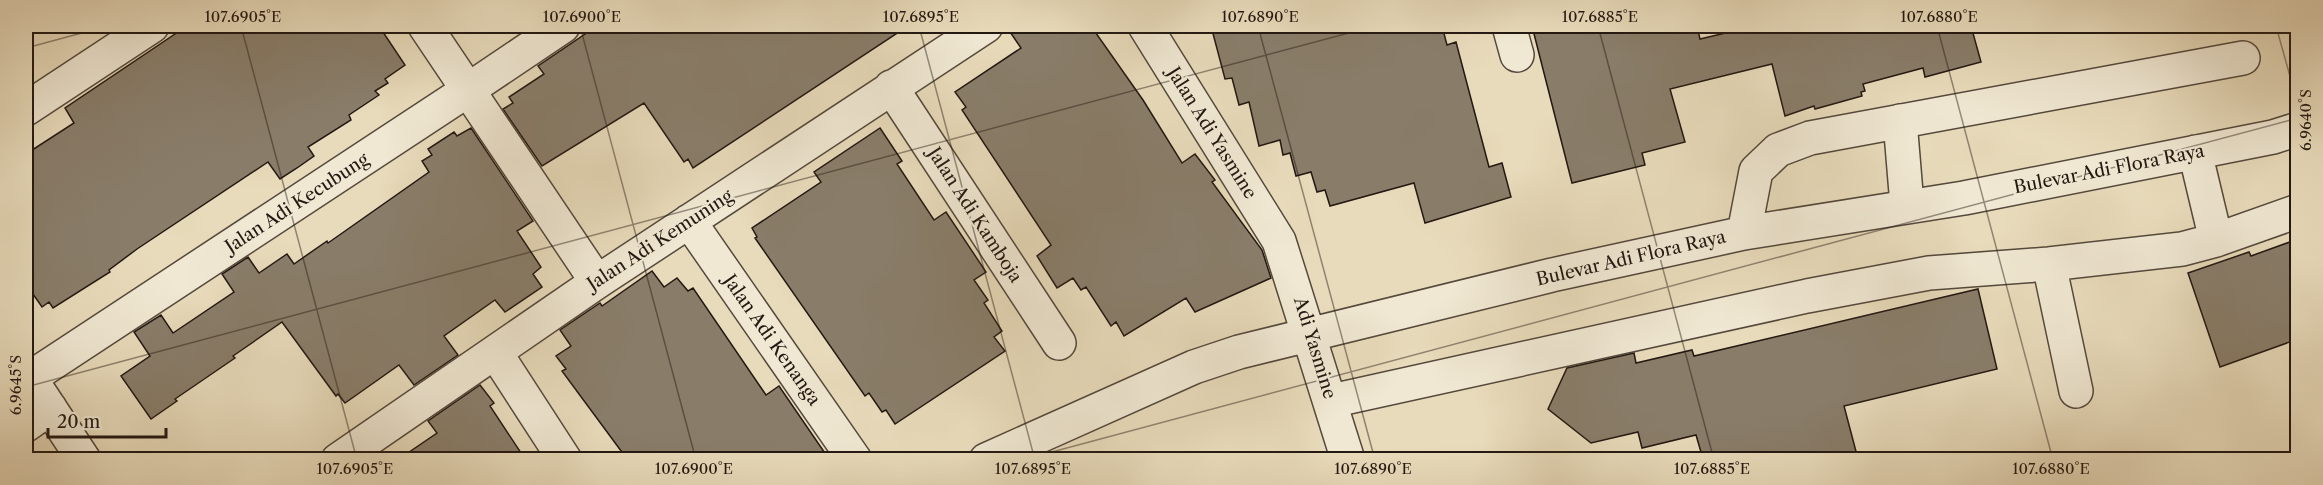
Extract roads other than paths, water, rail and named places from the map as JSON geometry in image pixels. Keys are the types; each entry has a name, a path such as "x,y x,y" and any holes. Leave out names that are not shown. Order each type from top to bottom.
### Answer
{"street":[{"path":"26,109 152,26"},
{"path":"425,26 597,282"},
{"name":"Jalan Adi Kecubung","path":"28,375 563,26"},
{"name":"Jalan Adi Kemuning","path":"338,459 597,282 986,26"},
{"name":"Jalan Adi Yasmine","path":"1145,26 1279,241"},
{"path":"1743,233 1756,171 1778,150 1810,138 2243,58"},
{"name":"Jalan Adi Kamboja","path":"891,87 1059,343"},
{"path":"1900,121 1907,206"},
{"name":"Bulevar Adi Flora Raya","path":"986,459 1194,367 1239,352 1552,275 1743,233 1964,198 2273,137 2298,129"},
{"path":"2195,152 2216,240"},
{"path":"1331,401 1840,290 1929,273 2049,264 2182,249 2216,240 2298,211"},
{"name":"Jalan Adi Kenanga","path":"689,221 855,459"},
{"name":"Adi Yasmine","path":"1279,241 1348,458"},
{"path":"2049,264 2076,391"},
{"path":"495,352 566,459"},
{"path":"28,375 38,416 84,459"}]}
